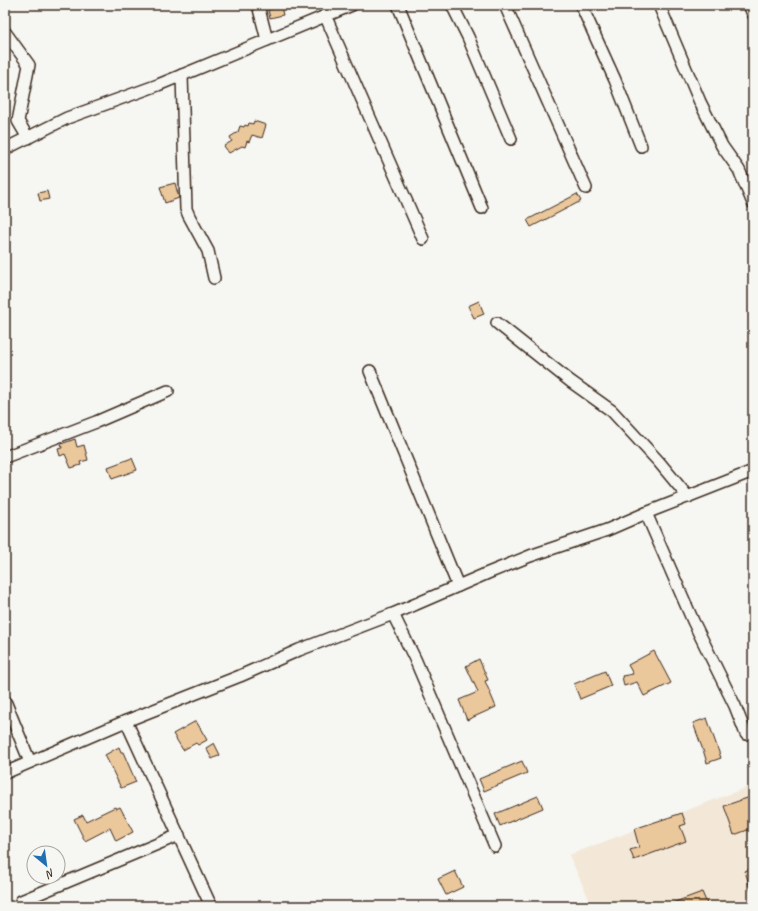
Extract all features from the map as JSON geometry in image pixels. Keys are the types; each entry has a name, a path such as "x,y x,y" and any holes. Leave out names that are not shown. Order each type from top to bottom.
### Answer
{"street":[{"path":"258,5 267,40"},
{"path":"5,149 67,118 158,85 352,5"},
{"path":"398,5 482,208"},
{"path":"452,5 468,37 511,139"},
{"path":"505,5 586,188"},
{"path":"581,5 615,80 641,146"},
{"path":"659,5 700,102 722,146 739,170 753,203"},
{"path":"749,5 753,14"},
{"path":"325,15 424,239"},
{"path":"5,32 29,64 18,121 28,138"},
{"path":"182,75 186,209 208,251 214,278"},
{"path":"497,323 570,381 612,411 659,462 688,497"},
{"path":"370,371 458,586"},
{"path":"5,457 96,422 168,391"},
{"path":"5,773 126,721 240,676 299,650 393,614 530,556 606,530 753,471"},
{"path":"646,513 693,621 735,706 746,734"},
{"path":"393,614 495,846"},
{"path":"5,701 30,762"},
{"path":"126,721 212,906"},
{"path":"21,901 179,835"}],"shaded area":[{"path":"753,785 753,906 592,906 569,855"}],"building":[{"path":"281,7 283,15 270,18 268,10"},
{"path":"254,121 266,125 262,138 252,135 249,142 247,141 245,147 242,146 229,153 224,146 232,141 230,137 238,132 240,126 248,126 249,123 253,124"},
{"path":"175,183 179,198 165,203 160,187"},
{"path":"47,191 49,199 40,201 38,193"},
{"path":"577,194 581,201 531,227 527,220"},
{"path":"479,301 484,314 474,318 468,306"},
{"path":"75,439 77,447 84,445 88,460 80,462 81,465 71,468 65,454 60,456 58,449 62,448 61,444"},
{"path":"132,458 137,470 112,479 108,467"},
{"path":"654,651 671,683 644,696 637,682 624,686 622,676 633,674 628,665"},
{"path":"479,659 488,680 485,681 496,707 467,720 459,700 478,692 466,666"},
{"path":"605,671 611,686 580,699 574,684"},
{"path":"707,718 721,758 707,763 693,723"},
{"path":"196,721 207,740 198,745 196,743 183,750 173,734"},
{"path":"214,743 220,755 212,759 206,748"},
{"path":"119,747 121,752 123,752 136,782 121,788 105,755"},
{"path":"522,761 527,773 484,791 479,779"},
{"path":"538,796 543,808 500,826 495,814"},
{"path":"753,796 753,828 734,835 724,806"},
{"path":"115,807 116,809 120,807 133,832 116,841 110,828 85,841 74,819 83,815 86,821"},
{"path":"682,813 686,824 680,826 686,841 634,860 630,850 639,847 634,829"},
{"path":"753,868 753,891 751,891 745,871"},
{"path":"455,871 463,887 446,895 438,879"},
{"path":"702,892 708,906 667,906 667,905"}]}
